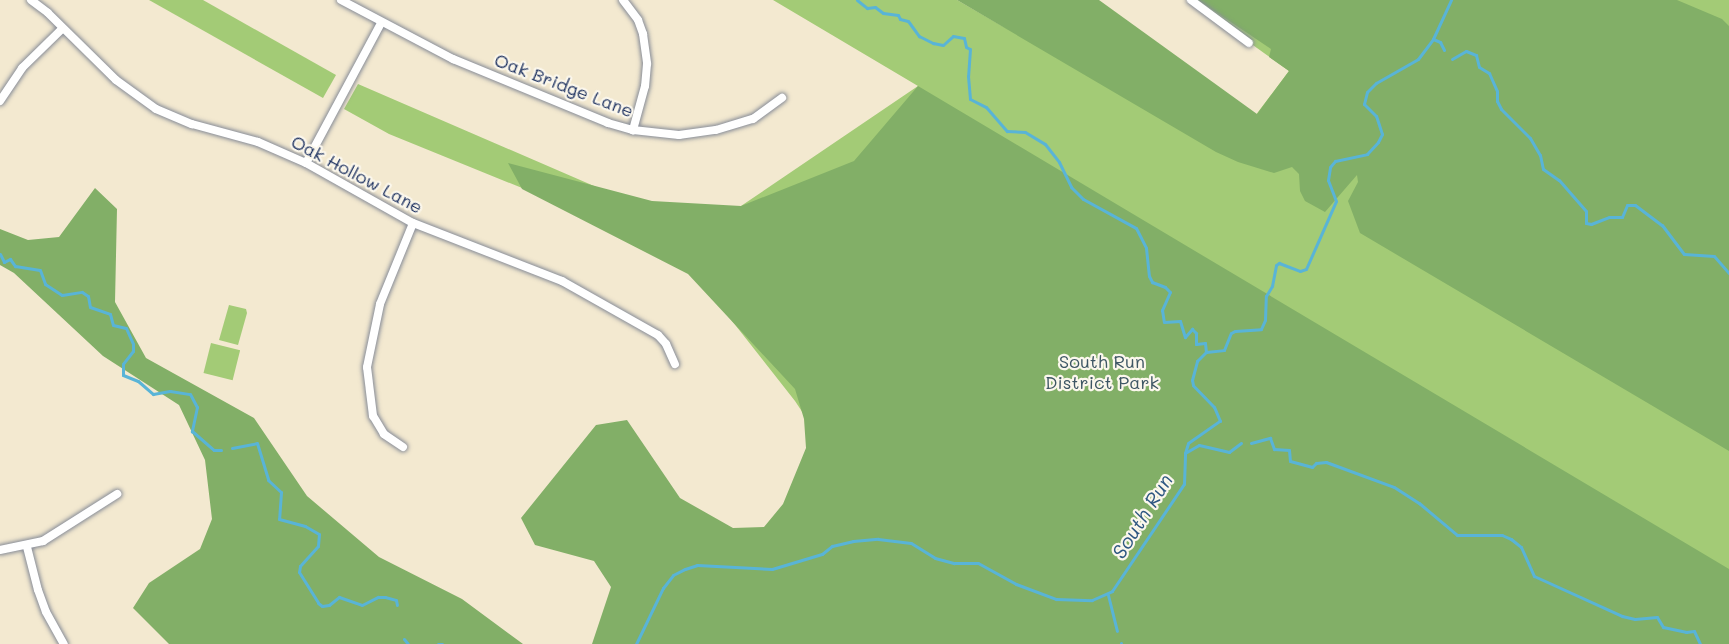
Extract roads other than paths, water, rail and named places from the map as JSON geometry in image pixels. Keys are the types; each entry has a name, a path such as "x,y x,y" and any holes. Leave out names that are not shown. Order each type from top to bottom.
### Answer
{"street":[{"name":"Oak Hollow Lane","path":"31,0 116,80 156,109 192,124 258,142 306,163 413,223 525,265 600,300 658,334 666,344 675,364"},
{"name":"Oak Bridge Lane","path":"341,0 381,23 453,58 608,123 633,130 679,135 716,130 753,119 782,98"},
{"path":"623,0 638,20 643,34 647,64 645,86 633,130"},
{"path":"1191,0 1250,43"},
{"path":"306,163 381,23"},
{"path":"0,101 22,68 63,28"},
{"path":"403,447 384,434 373,416 367,367 380,304 413,223"},
{"path":"0,550 27,547 64,530 117,494"},
{"path":"27,547 46,612 64,644"}],"waterway":[{"path":"857,0 867,8 875,7 883,13 898,15 900,19 908,21 919,36 933,43 943,45 953,36 964,38 966,47 970,49 968,76 970,99 986,107 1007,131 1025,132 1045,144 1059,162 1071,187 1083,199 1136,228 1146,248 1149,276 1152,282 1165,287 1170,292 1162,310 1164,322 1180,321 1185,337 1192,329 1196,333 1196,344 1205,343 1206,352"},
{"name":"South Run","path":"636,644 663,588 673,575 685,569 697,565 772,569 822,554 832,546 853,541 878,539 911,543 935,558 954,563 978,563 1016,584 1056,599 1092,600 1112,591 1184,484 1185,453 1188,443 1220,421 1214,407 1193,385 1192,380 1197,361 1206,352 1224,350 1231,333 1261,329 1265,320 1266,296 1272,286 1276,265 1279,263 1300,271 1306,269 1336,201 1328,180 1330,167 1335,161 1367,154 1382,134 1376,116 1364,104 1367,92 1376,83 1418,59 1433,39 1451,0"},
{"path":"1433,39 1440,42 1444,50"},
{"path":"1452,59 1466,51 1476,55 1479,67 1489,73 1497,91 1497,101 1501,109 1530,138 1540,155 1543,169 1559,180 1586,211 1586,223 1591,224 1609,217 1622,217 1627,205 1635,205 1662,225 1684,254 1714,256 1729,273"},
{"path":"0,254 4,262 10,259 15,266 40,270 45,284 62,295 82,292 88,296 90,307 110,314 113,325 126,328 133,344 133,351 123,364 123,375 138,381 153,394 170,391 190,394 197,407 192,431 214,450 221,450"},
{"path":"1251,443 1270,438 1274,449 1289,450 1290,461 1312,467 1316,463 1326,462 1394,487 1419,503 1457,535 1502,535 1511,539 1521,547 1534,576 1622,616 1635,619 1657,617 1663,627 1686,632 1694,631 1700,644"},
{"path":"232,448 257,443 268,480 281,492 279,519 305,526 319,534 318,546 300,566 299,572 318,603 322,606 329,605 339,597 362,605 378,597 385,597 396,600 397,605"},
{"path":"1185,453 1199,445 1229,452 1241,443"},
{"path":"1108,595 1117,631"},
{"path":"404,639 408,644"}],"park label":[{"name":"South Run District Park","path":"1102,372"}]}
